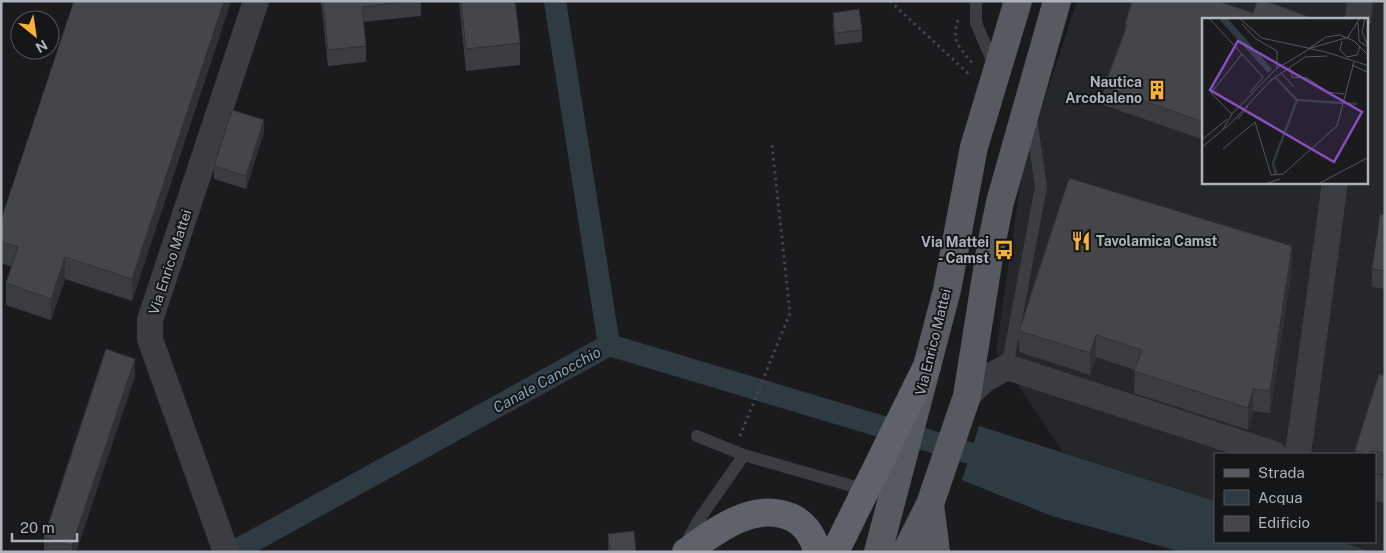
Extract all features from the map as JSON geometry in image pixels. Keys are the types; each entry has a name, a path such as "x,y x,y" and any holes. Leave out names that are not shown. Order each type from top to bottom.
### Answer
{"highway":[{"path":"835,552 928,366"},
{"path":"686,552 726,525 765,512 782,514 797,520 811,535 817,552"}],"main road":[{"name":"Via Enrico Mattei","path":"878,552 896,491 947,290 974,146 985,75 1018,1"},
{"path":"906,552 930,504 967,396 990,251 1012,156 1029,103 1057,1"},
{"path":"930,504 936,552"}],"street":[{"name":"Via Enrico Mattei","path":"223,544 150,339 150,320 256,1"},
{"path":"1358,18 1360,1"},
{"path":"1298,453 1335,184"},
{"path":"967,396 985,379 1007,367 1271,453"}],"lane":[{"path":"976,1 976,23 985,75"},
{"path":"1007,367 1040,187 1029,103"},
{"path":"697,436 744,456 868,487"},
{"path":"681,552 698,521 744,456"}],"path":[{"path":"890,1 985,75"},
{"path":"743,428 790,312 772,145"}],"shaded area":[{"path":"1077,1 1385,1 1385,552 1373,552 1344,543 1376,543 1376,453 1214,453 1214,501 1063,452 996,352 1023,165"}],"water":[{"path":"979,426 1214,501 1214,543 1344,543 1372,552 1182,552 1052,516 962,480"}],"building":[{"path":"74,1 224,1 132,279 65,257 51,299 6,283 18,247 1,242 1,220 54,60 60,60 60,43"},
{"path":"323,1 409,1 362,7 366,46 328,50"},
{"path":"461,1 515,1 520,43 466,49"},
{"path":"1132,1 1218,1 1253,13 1257,1 1266,1 1312,18 1202,18 1202,121 1104,87 1127,25 1125,24"},
{"path":"859,9 862,30 835,33 833,13"},
{"path":"232,110 264,120 246,176 214,166"},
{"path":"1069,178 1292,246 1270,391 1253,389 1248,408 1134,371 1142,350 1096,335 1090,353 1019,331"},
{"path":"1380,214 1385,215 1385,271 1372,269"},
{"path":"106,349 135,359 72,546 44,537"},
{"path":"1379,374 1385,376 1385,453 1372,451 1363,453 1355,450"},
{"path":"634,531 636,552 610,552 608,534"}],"waterway":[{"path":"555,1 609,345"},
{"name":"Canale Canocchio","path":"233,552 609,345 970,453"}],"place":[{"name":"Nautica Arcobaleno","path":"1157,90"},
{"name":"Tavolamica Camst","path":"1081,241"},
{"name":"Via Mattei - Camst","path":"1004,250"}]}
